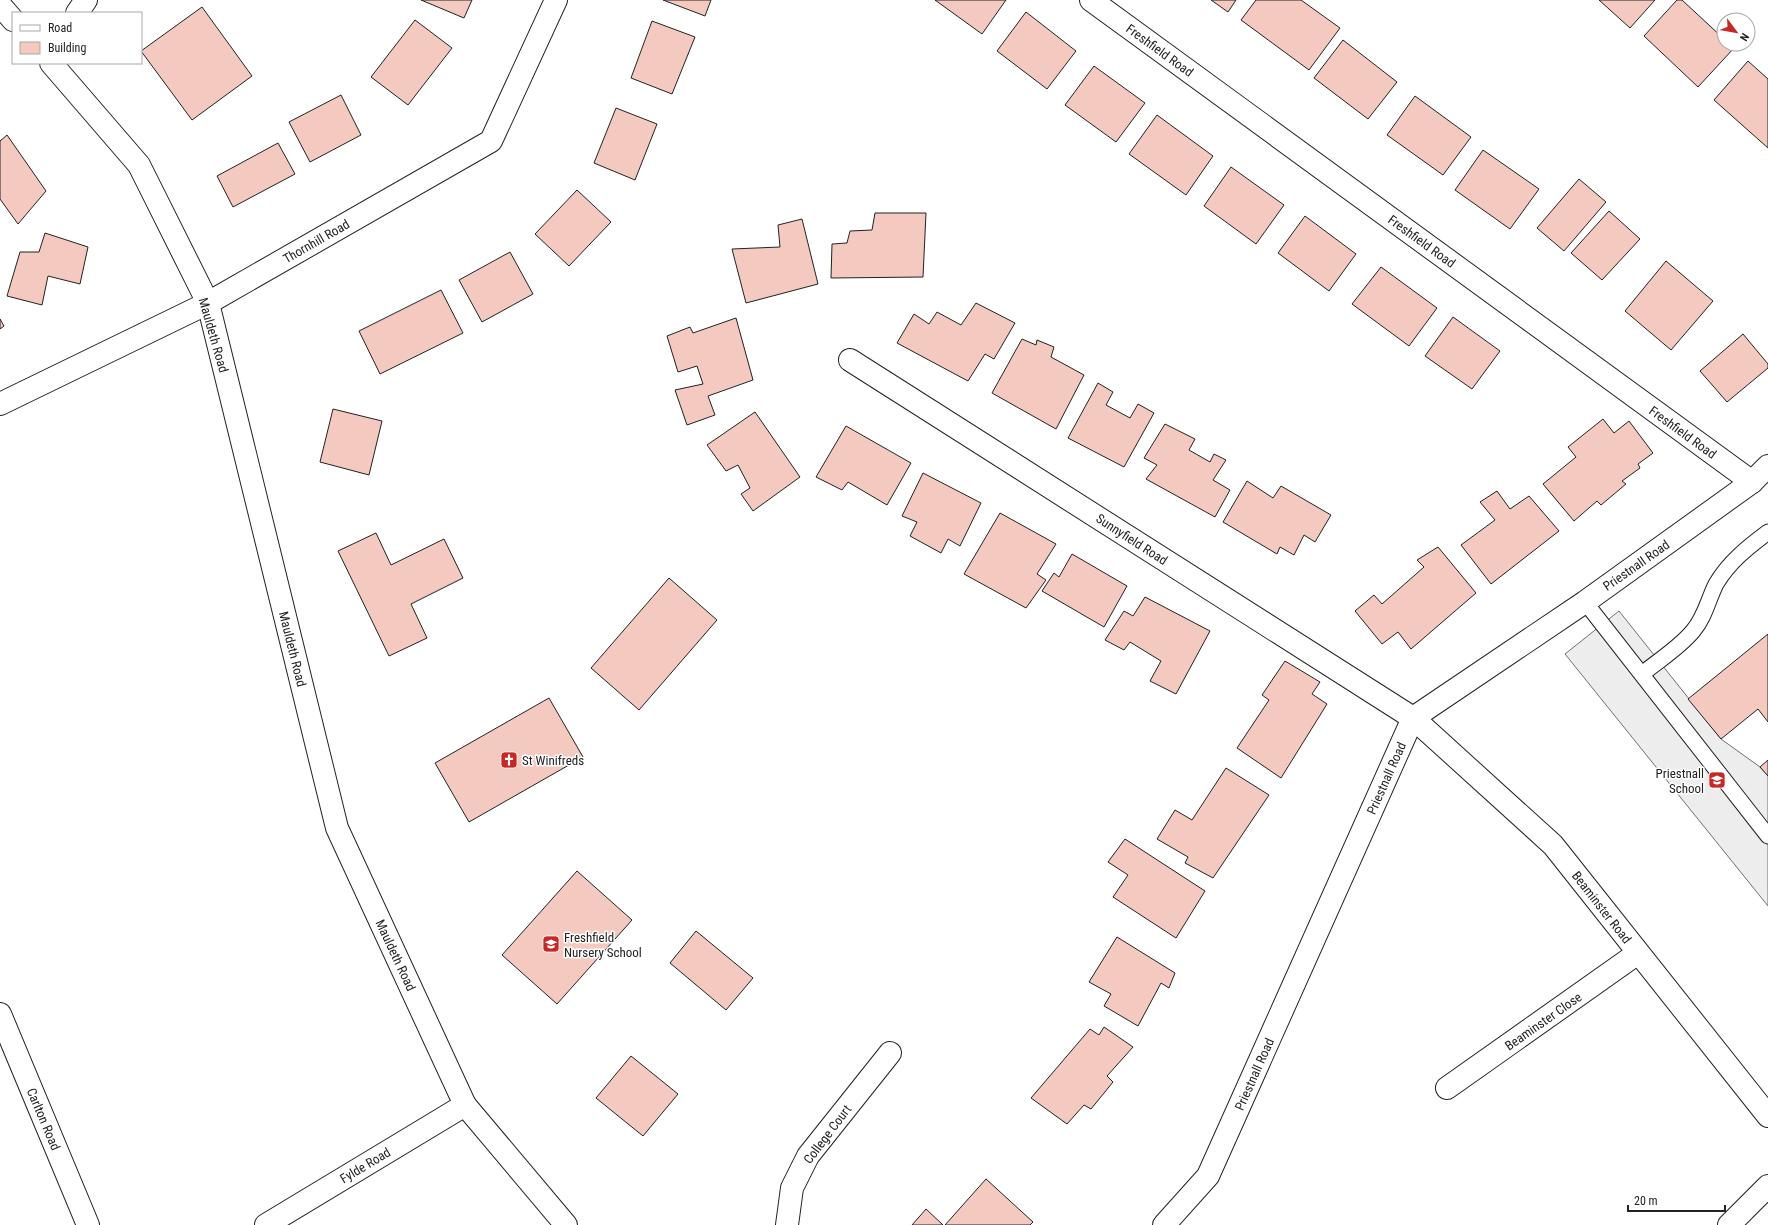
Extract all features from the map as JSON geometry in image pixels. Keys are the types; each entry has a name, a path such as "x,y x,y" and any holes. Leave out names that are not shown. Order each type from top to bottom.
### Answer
{"street":[{"path":"78,12 86,0"},
{"name":"Thornhill Road","path":"0,404 208,303 491,140 556,0"},
{"name":"Freshfield Road","path":"1091,0 1752,482"},
{"path":"0,5 12,19"},
{"name":"Mauldeth Road","path":"52,64 139,165 208,303 337,828 465,1105 566,1225"},
{"name":"Sunnyfield Road","path":"850,360 1413,718"},
{"name":"Priestnall Road","path":"1164,1225 1208,1176 1413,718 1585,602 1752,482 1768,466"},
{"name":"Beaminster Road","path":"1413,718 1553,845 1768,1116"},
{"name":"Beaminster Close","path":"1447,1088 1638,953"},
{"name":"Carlton Road","path":"0,1014 88,1225"},
{"name":"College Court","path":"787,1225 792,1188 808,1156 890,1053"},
{"name":"Fylde Road","path":"266,1225 465,1105"},
{"path":"1729,1225 1768,1186"}],"lane":[{"path":"1642,674 1681,643 1693,631 1702,618 1716,584 1729,565 1745,549 1768,532"},
{"path":"1585,602 1768,836"}],"shaded area":[{"path":"1619,611 1721,739 1760,767 1768,776 1768,906 1565,654"}],"building":[{"path":"421,0 472,0 464,18"},
{"path":"663,0 711,0 705,16"},
{"path":"935,0 1006,0 982,34"},
{"path":"1211,0 1236,0 1228,12"},
{"path":"1256,0 1301,0 1340,28 1309,70 1241,20"},
{"path":"1599,0 1655,0 1630,28"},
{"path":"1677,0 1682,0 1716,32 1716,52 1730,52 1698,87 1644,36"},
{"path":"202,7 252,76 192,120 142,52 142,50"},
{"path":"1026,12 1076,51 1047,89 997,51"},
{"path":"415,20 452,48 408,105 371,77"},
{"path":"652,21 695,37 672,94 631,78"},
{"path":"1343,40 1397,82 1368,119 1314,78"},
{"path":"1748,61 1768,79 1768,148 1714,100"},
{"path":"1094,66 1145,103 1116,142 1065,105"},
{"path":"341,95 361,135 310,162 289,122"},
{"path":"1415,96 1471,137 1443,175 1387,135"},
{"path":"616,108 657,124 635,180 594,163"},
{"path":"1157,115 1213,156 1186,195 1129,154"},
{"path":"7,135 46,191 18,224 0,199 0,141"},
{"path":"278,143 295,174 233,207 217,176"},
{"path":"1483,150 1539,189 1510,229 1455,190"},
{"path":"1231,167 1284,205 1256,244 1204,206"},
{"path":"1579,179 1606,202 1564,251 1537,228"},
{"path":"577,190 611,222 569,266 535,234"},
{"path":"1609,211 1640,239 1602,280 1571,253"},
{"path":"875,213 926,213 923,277 831,278 832,244 847,243 850,231 872,230"},
{"path":"1305,216 1356,254 1329,291 1278,253"},
{"path":"802,219 818,284 746,303 732,249 780,247 778,225"},
{"path":"45,233 88,247 80,284 48,276 42,305 7,296 20,252 39,252"},
{"path":"510,252 533,294 482,322 459,280"},
{"path":"1666,261 1713,301 1671,350 1625,311"},
{"path":"1381,267 1437,308 1409,346 1352,304"},
{"path":"441,290 463,333 380,374 359,331"},
{"path":"976,303 1015,323 994,359 985,354 968,381 897,343 914,314 929,324 937,312 961,325"},
{"path":"1453,317 1500,351 1472,389 1425,356"},
{"path":"736,318 753,380 708,396 715,415 687,425 675,390 703,384 697,366 678,372 667,336 690,327 693,333"},
{"path":"0,319 4,326 0,329"},
{"path":"1743,334 1768,364 1768,368 1727,402 1700,371"},
{"path":"1022,339 1036,345 1037,340 1054,347 1051,357 1084,375 1056,429 992,393"},
{"path":"1098,383 1113,392 1106,405 1130,418 1138,404 1154,413 1124,467 1068,438"},
{"path":"333,409 382,421 369,475 320,462"},
{"path":"755,412 800,477 753,511 741,494 750,488 738,465 726,471 707,445"},
{"path":"1603,419 1614,433 1629,421 1653,453 1638,464 1640,468 1622,481 1626,484 1601,505 1597,501 1574,521 1543,484 1576,457 1568,447"},
{"path":"1165,424 1195,439 1189,450 1210,462 1214,454 1226,460 1213,480 1230,490 1215,517 1146,479 1157,465 1144,458"},
{"path":"846,426 911,463 887,505 848,482 842,490 816,477"},
{"path":"923,473 981,503 960,546 948,539 941,553 910,536 917,522 902,516"},
{"path":"1247,481 1273,498 1281,486 1331,515 1315,542 1304,535 1294,555 1280,547 1277,554 1223,522"},
{"path":"1497,491 1510,509 1529,496 1559,531 1491,584 1461,545 1495,520 1480,502"},
{"path":"1000,513 1056,544 1037,574 1046,580 1026,608 964,574"},
{"path":"376,533 391,565 444,539 463,578 411,604 427,638 389,656 338,551"},
{"path":"1438,547 1476,593 1411,649 1398,632 1382,644 1355,611 1374,595 1382,604 1424,567 1417,560"},
{"path":"1072,554 1127,586 1104,627 1042,591 1054,573 1059,577"},
{"path":"669,578 717,620 639,710 591,668"},
{"path":"1145,597 1210,631 1176,694 1150,681 1161,661 1130,642 1124,650 1105,640 1124,611 1133,616"},
{"path":"1768,634 1768,722 1758,709 1721,739 1688,699"},
{"path":"1285,661 1320,682 1312,694 1327,704 1281,778 1237,748 1269,700 1262,695"},
{"name":"St Winifreds","path":"549,698 583,757 469,822 435,763"},
{"path":"1768,760 1768,776 1760,767"},
{"path":"1226,768 1269,795 1213,878 1185,863 1188,857 1157,839 1175,810 1192,820"},
{"path":"1125,839 1205,891 1176,938 1113,897 1128,875 1108,862"},
{"path":"577,871 632,920 557,1004 502,955"},
{"path":"696,931 753,978 726,1010 670,963"},
{"path":"1117,937 1175,973 1169,988 1161,983 1138,1026 1104,1006 1111,994 1089,982"},
{"path":"1104,1027 1133,1047 1107,1076 1113,1082 1091,1109 1084,1105 1067,1124 1031,1098 1090,1029 1099,1035"},
{"path":"631,1056 678,1094 643,1136 596,1098"},
{"path":"986,1179 1033,1222 1030,1225 945,1225"},
{"path":"926,1209 943,1225 912,1225"}],"place":[{"name":"St Winifreds","path":"509,760"},
{"name":"Priestnall School","path":"1717,780"},
{"name":"Freshfield Nursery School","path":"551,944"}]}
